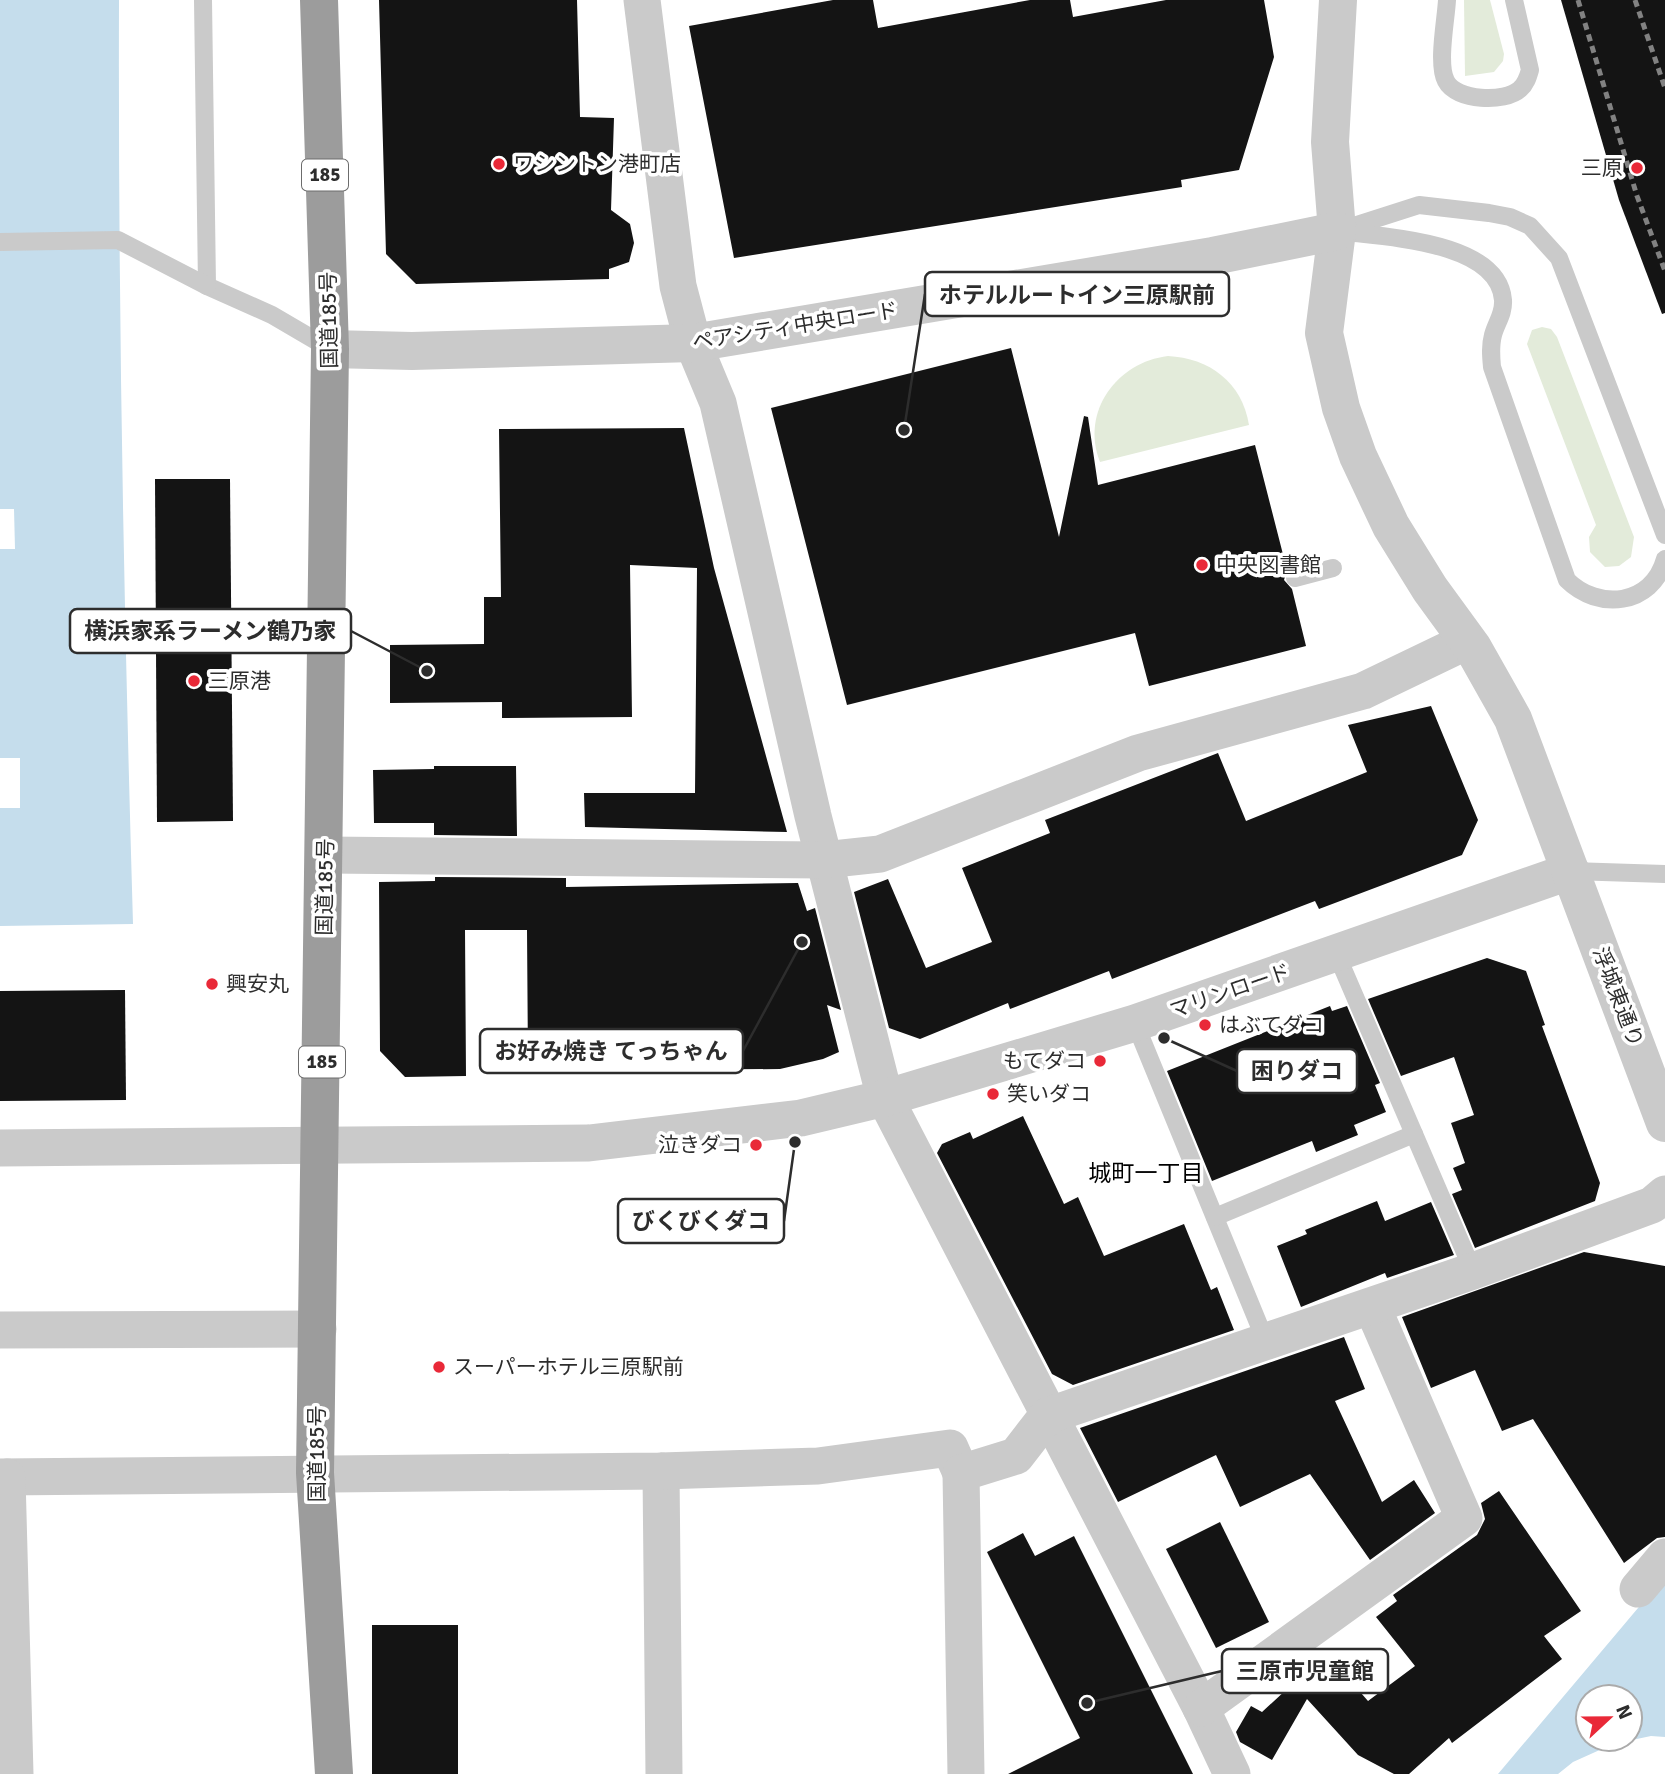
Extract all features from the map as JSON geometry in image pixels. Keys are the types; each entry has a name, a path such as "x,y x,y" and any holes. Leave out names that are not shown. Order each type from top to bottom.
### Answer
{"highway":[{"name":"国道185号","path":"319,0 330,349 326,855 315,1473 334,1774"}],"street":[{"path":"642,0 678,286 693,343 718,403 824,860 885,1098 1047,1416 1201,1708 1232,1774"},
{"name":"浮城東通り","path":"1338,0 1330,142 1337,231 1324,333 1341,408 1357,456 1391,526 1430,589 1467,641 1513,719 1665,1123"},
{"name":"ペアシティ中央ロード","path":"330,349 412,351 693,343 1200,258 1337,231"},
{"path":"326,855 824,860 880,854 1138,753 1363,691 1467,641"},
{"name":"マリンロード","path":"0,1148 589,1143 801,1118 885,1098 1135,1023 1337,955 1571,871"},
{"path":"961,1473 1016,1456 1047,1416 1473,1271 1652,1205 1665,1195"},
{"path":"1201,1708 1464,1518 1372,1306"},
{"path":"0,1330 318,1329"},
{"path":"15,1774 4,1477 661,1471 818,1466 950,1448 961,1473 966,1774"},
{"path":"661,1471 664,1774"},
{"path":"1638,1590 1665,1557"}],"lane":[{"path":"203,0 207,286"},
{"path":"1447,0 1442,66 1444,79 1462,95 1495,96 1512,94 1520,89 1530,70 1514,0"},
{"path":"1337,231 1419,205 1510,217 1530,226 1559,258 1665,535"},
{"path":"1337,231 1416,241 1469,256 1485,266 1497,280 1503,299 1501,317 1493,333 1492,367 1567,580 1576,589 1599,600 1625,599 1647,587 1656,578 1665,559"},
{"path":"0,242 118,240 207,286 272,315 330,349"},
{"path":"1295,578 1333,568"},
{"path":"1571,871 1665,874"},
{"path":"1337,955 1473,1271"},
{"path":"1135,1023 1266,1342"},
{"path":"1215,1217 1414,1134"}],"green space":[{"path":"1464,0 1490,0 1504,54 1503,61 1494,72 1465,76"},
{"path":"1542,327 1551,329 1557,337 1634,537 1631,557 1619,566 1605,567 1590,552 1589,537 1596,525 1527,344 1532,330"},
{"path":"1168,356 1197,362 1221,375 1239,396 1249,425 1100,462 1095,443 1095,425 1107,392 1133,368"}],"water":[{"path":"0,0 119,0 122,462 133,924 0,926"},
{"path":"1665,1576 1665,1737 1644,1737 1644,1683 1575,1683"},
{"path":"1574,1684 1574,1753 1593,1753 1573,1762 1558,1774 1498,1774"}],"pier":[{"path":"0,509 14,509 15,549 0,549"},
{"path":"0,758 20,758 20,808 0,808"}],"building":[{"name":"ワシントン港町店","path":"379,0 577,0 580,117 614,118 611,210 630,224 634,243 629,262 609,269 609,279 416,284 386,254"},
{"path":"833,0 873,0 878,28 1030,0 1070,0 1073,17 1166,0 1264,0 1274,57 1239,170 1181,180 1182,187 734,258 689,26"},
{"name":"三原","path":"1561,0 1665,0 1665,313 1662,314 1619,200"},
{"path":"1011,348 1059,537 1084,416 1088,417 1098,485 1255,445 1287,570 1284,580 1292,589 1306,646 1149,686 1135,633 847,705 771,408"},
{"path":"684,428 714,568 787,832 585,827 584,793 695,793 697,568 630,565 632,717 502,718 502,702 390,703 390,645 484,644 484,597 501,597 499,429"},
{"name":"三原港","path":"155,479 230,479 233,821 157,822"},
{"path":"1431,706 1478,820 1462,855 1319,909 1315,901 1112,979 1109,971 1010,1009 1008,1003 920,1039 889,1028 854,892 888,879 926,968 992,942 962,868 1050,833 1045,820 1218,753 1246,821 1367,772 1348,725"},
{"path":"434,766 516,766 517,836 434,835 434,823 374,823 373,770 434,769"},
{"path":"435,877 566,878 566,887 798,883 807,911 815,908 841,1010 827,1005 839,1052 823,1059 780,1069 647,1070 616,1069 616,1065 528,1063 527,930 465,930 466,1076 405,1077 380,1051 379,882 435,881"},
{"path":"1487,958 1526,971 1545,1025 1542,1026 1600,1183 1595,1201 1475,1248 1452,1194 1462,1190 1453,1168 1465,1163 1451,1123 1474,1115 1454,1057 1401,1076 1368,999"},
{"path":"125,990 126,1100 0,1101 0,991"},
{"path":"1330,1006 1332,1011 1347,1006 1380,1083 1375,1085 1386,1112 1354,1125 1358,1135 1316,1152 1312,1141 1212,1181 1167,1071"},
{"path":"1023,1116 1064,1204 1078,1197 1104,1256 1184,1224 1211,1290 1217,1287 1234,1330 1073,1385 1052,1374 937,1153 942,1144 970,1132 973,1139"},
{"path":"1377,1201 1385,1221 1431,1202 1454,1255 1387,1278 1385,1273 1301,1307 1277,1246 1307,1234 1305,1230"},
{"path":"1584,1252 1665,1266 1665,1537 1657,1538 1624,1563 1533,1419 1502,1431 1475,1370 1431,1388 1402,1317"},
{"path":"1344,1337 1365,1389 1335,1401 1382,1502 1414,1480 1435,1513 1370,1560 1310,1474 1240,1507 1216,1455 1118,1502 1080,1428"},
{"path":"1499,1491 1581,1611 1544,1636 1562,1659 1452,1743 1449,1738 1409,1774 1394,1774 1358,1755 1307,1699 1272,1760 1240,1742 1236,1732 1251,1706 1262,1712 1326,1653 1368,1701 1415,1666 1376,1617 1397,1601 1393,1595 1477,1535 1485,1519 1481,1503"},
{"path":"1220,1522 1269,1622 1216,1648 1166,1549"},
{"path":"1023,1533 1035,1556 1074,1536 1193,1774 1008,1774 1080,1738 987,1552"},
{"path":"372,1625 458,1625 458,1774 372,1774"}],"railway":[{"path":"1578,0 1637,196 1665,271"},
{"path":"1635,0 1665,88"}],"place":[{"name":"ワシントン港町店","path":"499,164"},
{"name":"三原","path":"1637,168"},
{"name":"ホテルルートイン三原駅前","path":"904,430"},
{"name":"中央図書館","path":"1202,565"},
{"name":"横浜家系ラーメン鶴乃家","path":"427,671"},
{"name":"三原港","path":"194,681"},
{"name":"お好み焼き てっちゃん","path":"802,942"},
{"name":"興安丸","path":"212,984"},
{"name":"はぶてダコ","path":"1205,1025"},
{"name":"困りダコ","path":"1164,1038"},
{"name":"もてダコ","path":"1100,1061"},
{"name":"笑いダコ","path":"993,1094"},
{"name":"びくびくダコ","path":"795,1142"},
{"name":"泣きダコ","path":"756,1145"},
{"name":"スーパーホテル三原駅前","path":"439,1367"},
{"name":"三原市児童館","path":"1087,1703"}],"district":[{"name":"城町一丁目","path":"1146,1173"}]}
